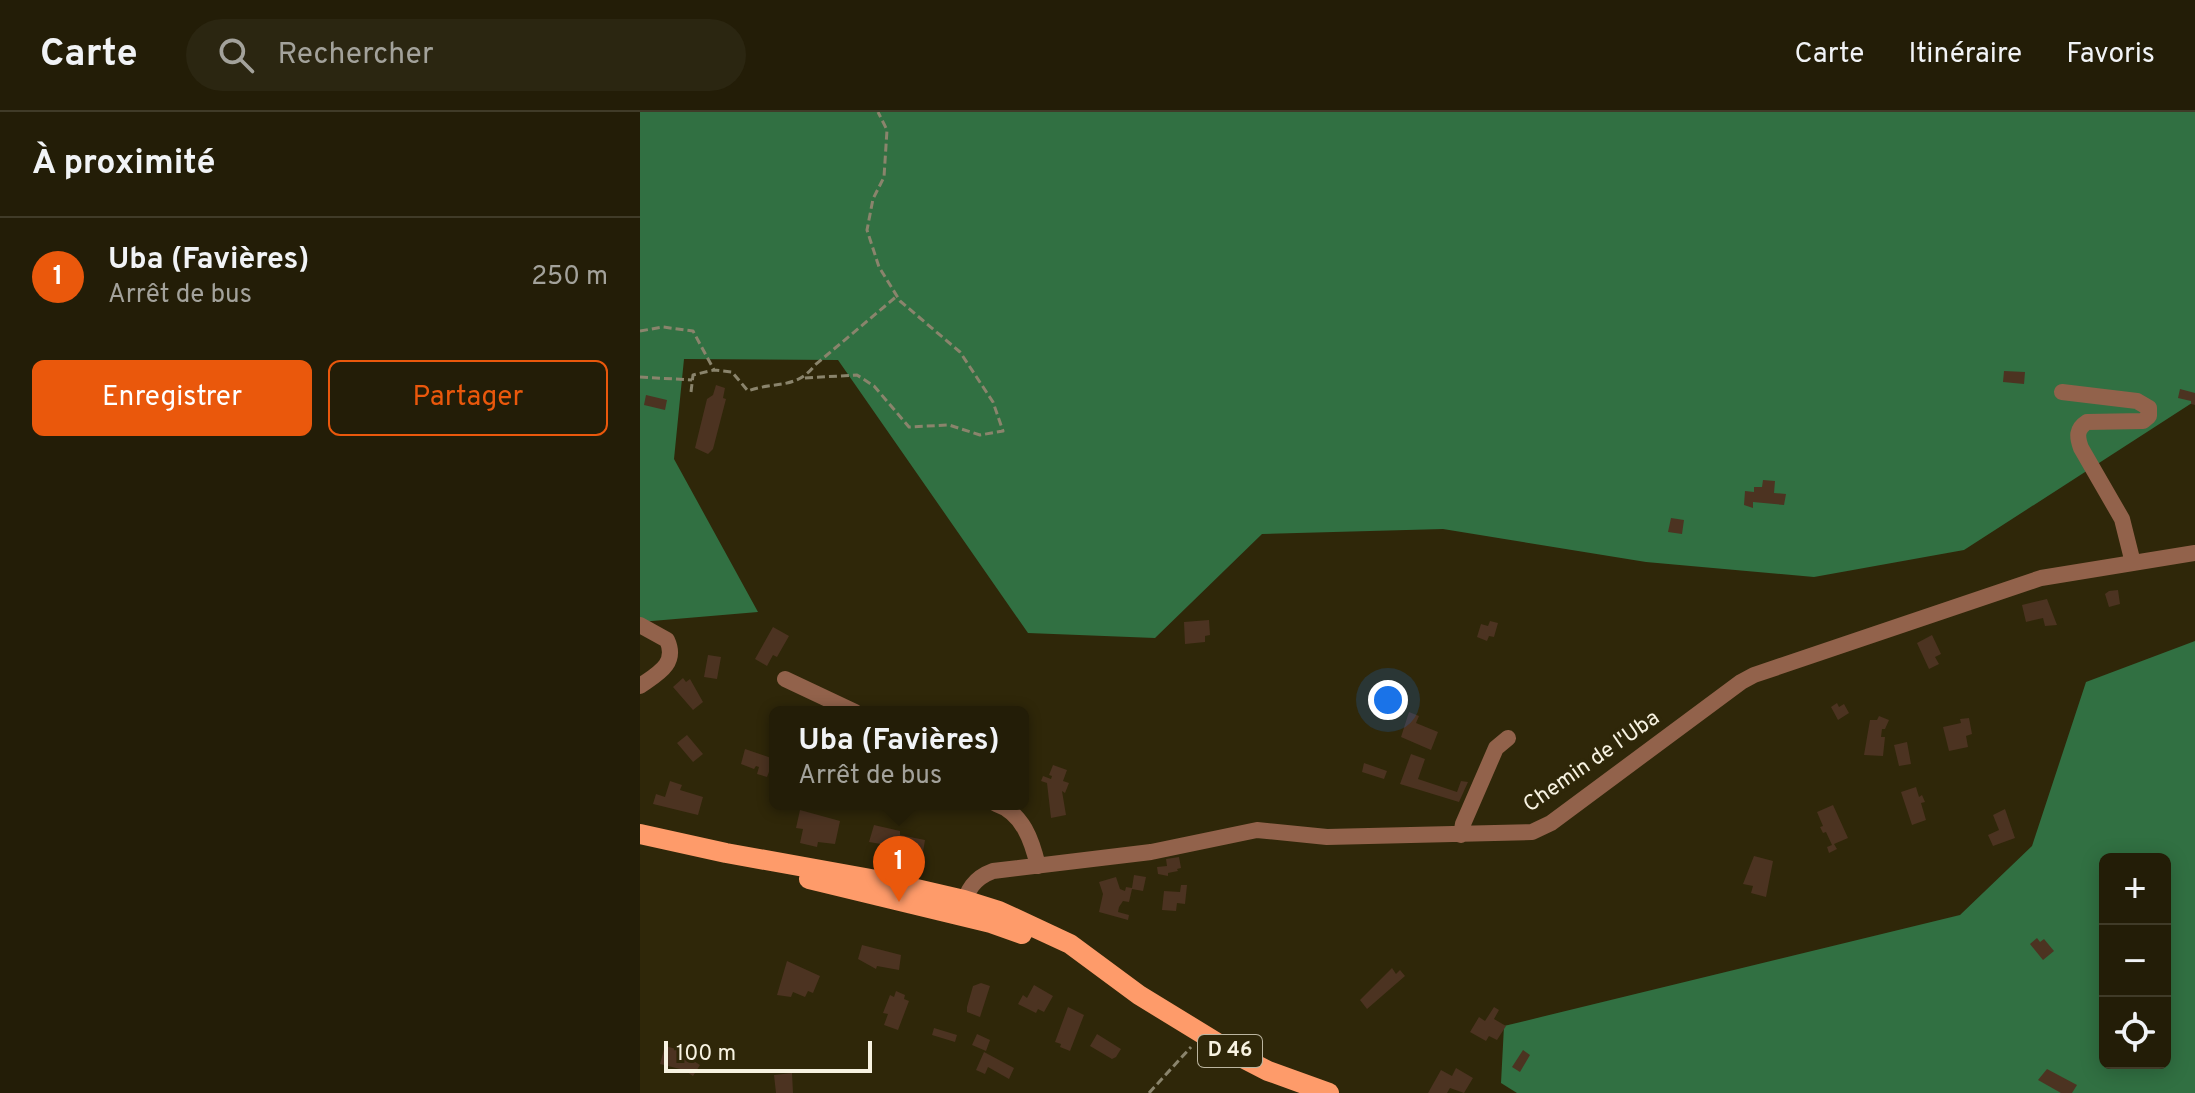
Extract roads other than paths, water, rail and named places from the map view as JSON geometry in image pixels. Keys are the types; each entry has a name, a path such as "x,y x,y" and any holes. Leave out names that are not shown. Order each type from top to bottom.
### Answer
{"main road":[{"name":"D 46","path":"640,834 726,853 828,885 962,908 1139,995 1200,1034 1268,1071 1329,1093"}],"street":[{"path":"2062,392 2137,401 2149,408 2149,416 2138,422 2087,422 2077,436 2122,519 2133,563"},
{"name":"Chemin de l'Uba","path":"962,908 973,882 986,874 1151,852 1257,830 1327,837 1526,833 1541,829 1754,675 2041,578 2195,553"},
{"path":"640,625 667,640 671,655 666,667 640,686"},
{"path":"785,679 842,706"},
{"path":"1461,835 1496,748 1508,738"},
{"path":"1010,810 1031,842 1038,866"}],"place":[{"name":"Uba (Favières)","path":"899,902"}]}
